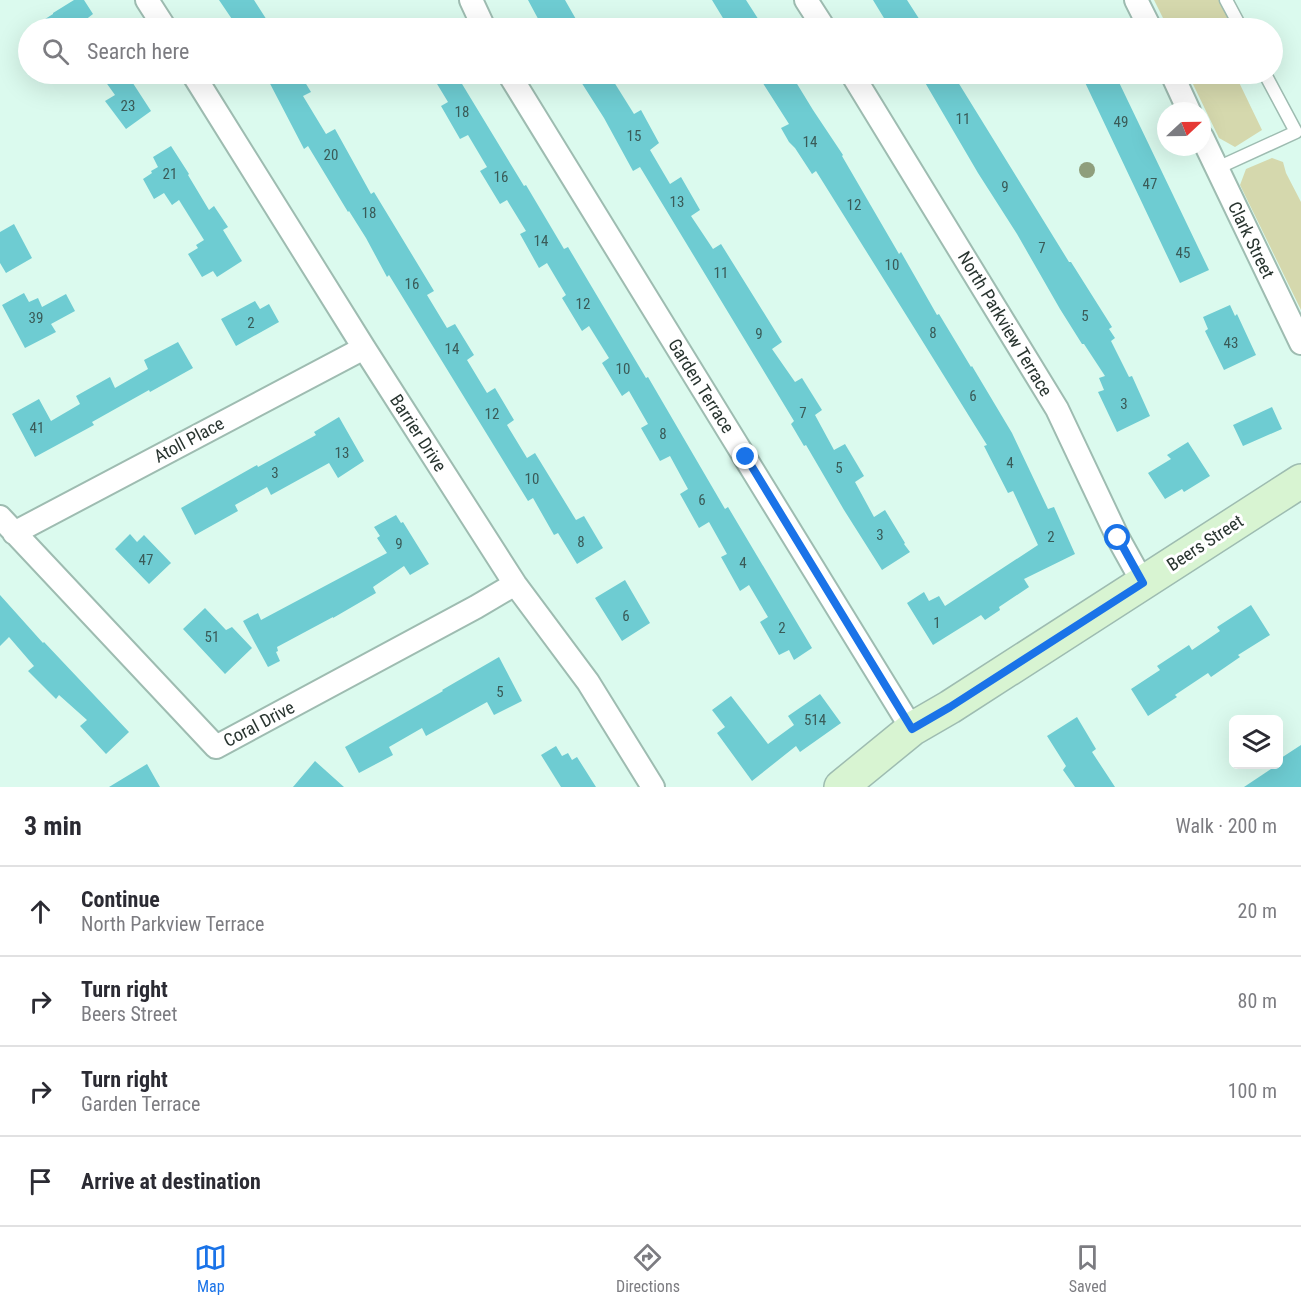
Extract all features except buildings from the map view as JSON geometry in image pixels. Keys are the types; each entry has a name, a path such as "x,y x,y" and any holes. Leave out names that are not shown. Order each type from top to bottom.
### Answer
{"street":[{"path":"147,0 159,18"},
{"path":"471,0 479,18"},
{"path":"806,0 818,18"},
{"path":"1136,0 1145,18"},
{"name":"Barrier Drive","path":"199,84 515,584 588,682 653,787"},
{"name":"Garden Terrace","path":"515,84 912,729"},
{"name":"North Parkview Terrace","path":"858,84 1057,409 1118,538 1143,583"},
{"path":"1177,84 1186,102"},
{"name":"Clark Street","path":"1211,156 1301,343"},
{"name":"Atoll Place","path":"7,525 364,348"},
{"name":"Beers Street","path":"841,787 912,729 950,707 1301,481"},
{"name":"Coral Drive","path":"7,525 216,747 515,584"}],"lane":[{"path":"1226,0 1236,18"},
{"path":"1218,170 1226,164 1299,135 1271,84"}],"green space":[{"path":"1154,0 1231,0 1240,18 1163,18"},
{"path":"1193,84 1240,84 1262,130 1235,147 1219,138 1211,121 1211,102 1202,102"},
{"path":"1272,158 1283,162 1301,202 1301,310 1240,185 1246,169"}],"route":[{"path":"746,457 912,729 1143,583 1118,538"}]}
